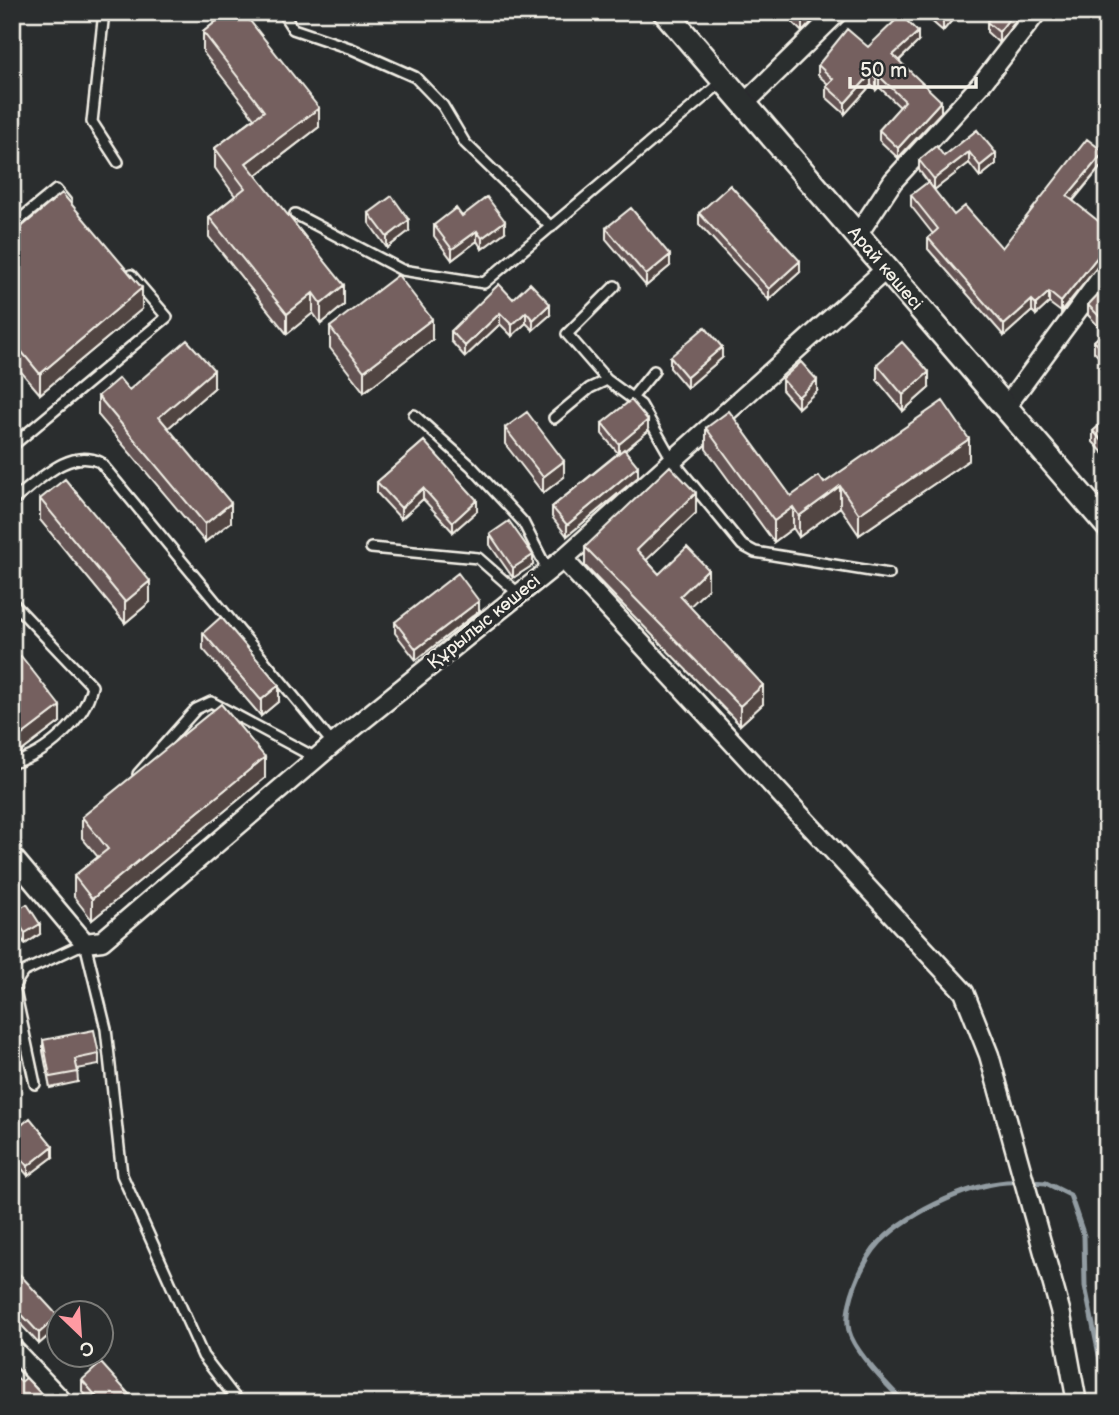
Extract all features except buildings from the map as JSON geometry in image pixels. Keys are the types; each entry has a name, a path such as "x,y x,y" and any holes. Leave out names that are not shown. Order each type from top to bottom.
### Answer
{"main road":[{"name":"Арай көшесі","path":"664,12 1107,525"}],"street":[{"path":"745,103 838,12"},
{"path":"858,234 893,181 983,82 1037,12"},
{"name":"Құрылыс көшесі","path":"85,943 102,941 316,758 563,559 885,270"},
{"path":"1005,408 1107,270"},
{"path":"563,559 964,992 989,1055 1060,1310 1077,1403"},
{"path":"12,856 85,943"},
{"path":"12,1348 64,1403"}],"lane":[{"path":"104,12 92,122 118,162"},
{"path":"282,12 293,29 352,49 415,78 443,106 465,143 551,227"},
{"path":"295,214 402,270 484,283 725,80"},
{"path":"12,226 56,190 73,210"},
{"path":"12,446 167,317 125,268"},
{"path":"615,286 567,334 607,380 640,405 673,461 733,537 748,548 889,574"},
{"path":"632,398 654,371"},
{"path":"554,418 590,388 607,380"},
{"path":"414,415 471,466 523,522 548,571"},
{"path":"12,501 68,460 89,457 100,462 333,744"},
{"path":"370,548 478,558 519,594"},
{"path":"12,602 92,687 89,701 53,744 12,763"},
{"path":"138,775 196,709 211,702 316,758"},
{"path":"35,1084 13,987 23,972 85,943 106,1029 122,1175 203,1356 239,1403"}],"waterway":[{"path":"905,1403 865,1359 849,1331 851,1297 867,1260 880,1242 926,1209 984,1186 1020,1182"},
{"path":"1029,1182 1046,1183 1070,1195 1084,1236 1085,1286 1107,1394"}]}
